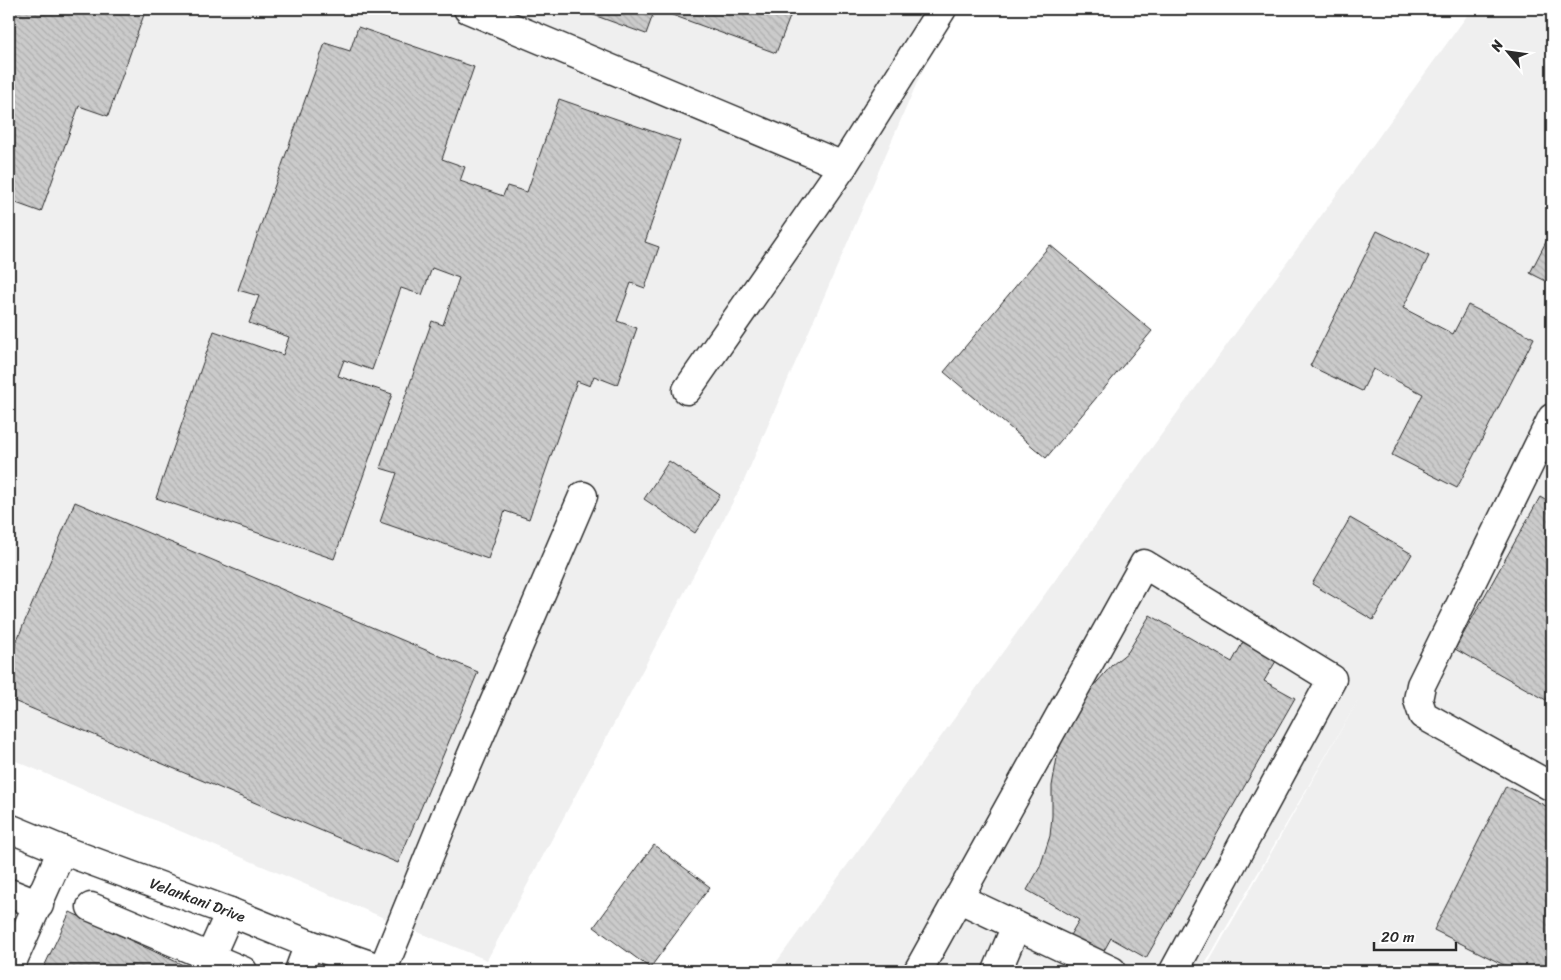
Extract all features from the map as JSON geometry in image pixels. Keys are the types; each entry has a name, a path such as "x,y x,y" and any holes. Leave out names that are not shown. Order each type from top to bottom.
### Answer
{"street":[{"path":"468,9 843,166"},
{"path":"687,390 843,166 942,9"},
{"path":"1551,422 1421,685 1418,700 1423,714 1552,787"},
{"path":"385,970 449,808 584,496"},
{"path":"918,971 1144,564 1332,679 1174,971"},
{"name":"Velankani Drive","path":"10,831 230,912 309,944 385,970"},
{"path":"9,969 62,850"},
{"path":"9,893 39,905"},
{"path":"958,898 1112,971"},
{"path":"91,907 243,971"},
{"path":"210,956 230,912"},
{"path":"997,971 1016,926"},
{"path":"298,971 309,944"}],"shaded area":[{"path":"9,9 949,9 743,483 487,960 9,758"},
{"path":"1472,9 1552,9 1552,971 1204,971 1361,695 1201,971 770,971"}],"building":[{"path":"9,9 146,9 108,116 79,106 41,212 16,203 9,222"},
{"path":"577,9 655,9 646,34"},
{"path":"656,9 793,9 776,53"},
{"path":"358,27 474,67 442,159 465,167 460,181 503,196 507,186 527,192 559,99 680,141 645,242 659,247 645,288 631,283 617,321 637,328 617,385 594,376 590,386 577,381 529,519 505,511 488,559 380,522 397,473 380,468 432,321 443,325 459,278 432,268 422,295 401,288 372,370 344,360 338,376 392,394 334,559 156,498 214,331 283,355 289,337 249,323 259,296 238,290 325,43 350,51"},
{"path":"1552,230 1552,284 1530,273"},
{"path":"1377,231 1429,256 1403,308 1453,334 1468,305 1534,338 1457,488 1392,455 1423,394 1373,369 1362,391 1310,366"},
{"path":"1050,245 1152,331 1046,458 944,372"},
{"path":"669,461 720,495 695,533 644,499"},
{"path":"1540,497 1552,504 1552,689 1546,700 1455,649"},
{"path":"75,502 478,672 398,863 9,699 9,659"},
{"path":"1350,518 1412,554 1373,620 1312,584"},
{"path":"1150,615 1232,662 1243,642 1276,661 1264,681 1295,698 1146,958 1111,938 1101,956 1069,937 1079,920 1027,890 1040,867 1050,836 1052,786 1058,752 1065,732 1084,697 1112,665 1128,652"},
{"path":"1506,786 1552,809 1552,971 1516,971 1434,930"},
{"path":"654,845 710,887 650,968 594,927"},
{"path":"70,912 196,971 42,971"}]}
